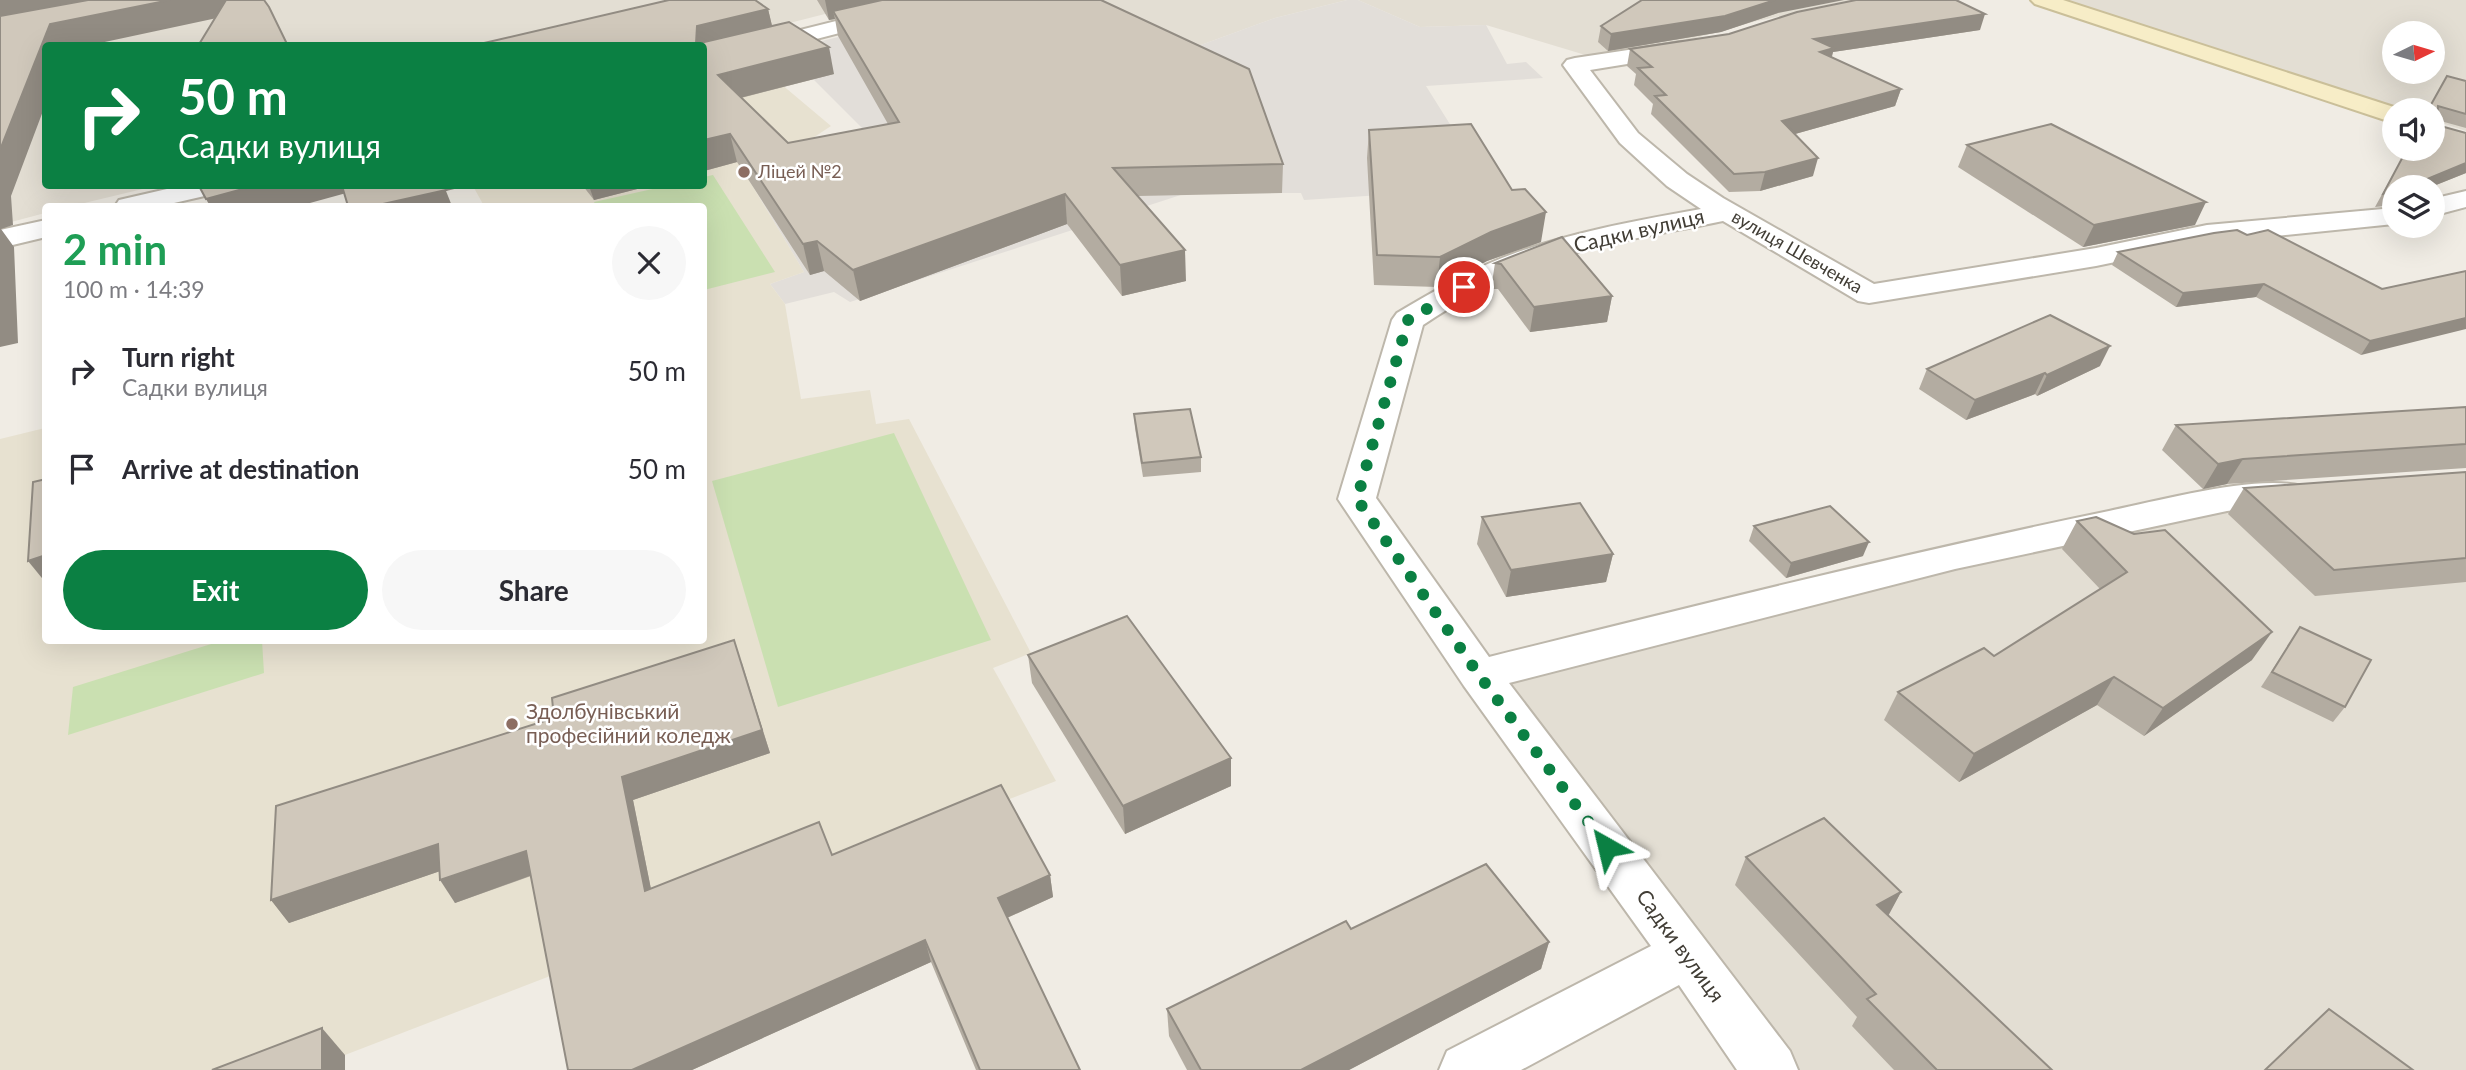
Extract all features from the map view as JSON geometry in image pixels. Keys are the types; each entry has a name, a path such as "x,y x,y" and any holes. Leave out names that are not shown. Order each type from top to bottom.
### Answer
{"main road":[{"path":"2042,0 2382,111"}],"street":[{"path":"707,60 945,0"},
{"name":"вулиця Шевченка","path":"1698,46 1575,65 1629,138 1677,180 1869,294 2096,257 2207,234 2382,217"},
{"path":"141,203 200,189"},
{"path":"2445,205 2466,199"},
{"name":"Садки вулиця","path":"1727,212 1548,252 1446,296 1408,320 1357,499 1479,675 1688,954 1770,1070"},
{"path":"0,239 42,229"},
{"path":"1479,675 1955,556 2227,499 2320,492"},
{"path":"1467,1070 1688,954"}],"shaded area":[{"path":"0,0 880,0 707,44 42,42 42,189 143,189 84,203 42,203 42,214 0,225"},
{"path":"986,0 1347,0 1275,18 1168,57"},
{"path":"1347,0 1358,0 1420,27 1486,25 1507,64 1526,62 1543,78 1426,86 1490,188 1304,200 1301,193 1187,193 850,302 834,292 785,304 770,284 804,272 749,180 882,148 813,79 776,52 988,1 1168,57 1275,18"},
{"path":"1358,0 1858,0 1757,21 1685,41 1592,57 1486,25 1420,27"},
{"path":"2064,0 2466,0 2466,131 2445,124 2445,98 2382,98 2382,103"},
{"name":"Здолбунівський професійний коледж","path":"750,58 831,126 749,180 804,272 770,284 785,304 801,399 870,390 876,424 909,419 1031,653 993,668 1056,781 306,1070 0,1070 0,439 42,429 42,644 707,644 707,203 482,203 475,189 707,189 707,69"},
{"path":"2466,482 2466,1070 1770,1070 1479,675 2227,499"}],"green space":[{"path":"713,175 775,272 707,289 707,203 594,202 652,189 707,189 707,176"},
{"path":"894,433 991,640 778,707 712,481"},
{"path":"211,644 262,644 264,673 68,735 73,687"}],"building":[{"path":"88,0 170,0 50,24 0,150 0,16"},
{"path":"226,0 264,0 286,42 200,42"},
{"path":"669,0 755,0 768,9 697,26 696,42 488,42"},
{"path":"882,0 1101,0 1249,69 1283,164 1113,168 1185,250 1120,265 1065,194 853,270 817,241 803,244 730,134 707,139 707,42 704,42 789,22 829,47 718,75 788,143 899,122 833,11"},
{"path":"1642,0 1775,0 1725,16 1611,34 1601,26"},
{"path":"1856,0 1956,0 1985,14 1814,39 1834,48 1820,52 1901,89 1782,121 1818,158 1765,172 1734,174 1655,96 1666,95 1638,68 1652,67 1630,49 1729,34 1797,12"},
{"path":"2447,76 2466,81 2466,114 2445,108 2445,98 2435,98 2445,84"},
{"path":"1471,124 1512,190 1525,189 1546,212 1491,232 1440,257 1377,255 1369,130"},
{"path":"2051,124 2206,202 2094,225 1967,145"},
{"path":"2445,127 2466,133 2466,163 2437,175 2393,175 2401,161 2445,161"},
{"path":"201,189 243,189 206,199"},
{"path":"343,189 446,190 388,203 347,203"},
{"path":"2237,230 2247,235 2268,230 2382,289 2466,271 2466,318 2370,341 2264,284 2183,293 2118,252"},
{"path":"1562,237 1612,296 1534,307 1501,264 1495,263"},
{"path":"2050,315 2110,346 2047,375 2045,373 1975,400 1927,369"},
{"path":"2466,407 2466,444 2243,459 2218,464 2176,425"},
{"path":"1190,409 1201,457 1142,463 1134,414"},
{"path":"2466,472 2466,558 2334,570 2244,488"},
{"path":"42,480 42,556 28,561 33,482"},
{"path":"1580,503 1613,554 1511,570 1482,517"},
{"path":"1830,506 1869,542 1791,563 1754,526"},
{"path":"2096,517 2134,534 2165,530 2272,632 2163,708 2114,677 1974,754 1898,692 1984,648 1994,656 2127,572 2077,521"},
{"path":"1127,616 1231,758 1123,806 1028,655"},
{"path":"2300,627 2371,660 2345,707 2272,672"},
{"path":"734,640 762,730 622,777 645,891 819,822 832,855 1001,785 1050,875 998,898 1080,1070 980,1070 925,940 632,1070 568,1070 526,851 440,880 438,844 271,900 276,806 554,718 552,698"},
{"path":"1824,818 1901,892 1877,905 2052,1070 1937,1070 1867,999 1876,994 1746,857"},
{"path":"1486,864 1549,942 1301,1070 1201,1070 1167,1009 1346,921 1351,929"},
{"path":"2329,1009 2413,1070 2265,1070"},
{"path":"322,1028 322,1070 212,1070"}],"place":[{"name":"Ліцей №2","path":"744,172"},
{"name":"Здолбунівський професійний коледж","path":"512,724"}],"route":[{"path":"1464,287 1408,320 1357,499 1479,675 1607,847"}]}
